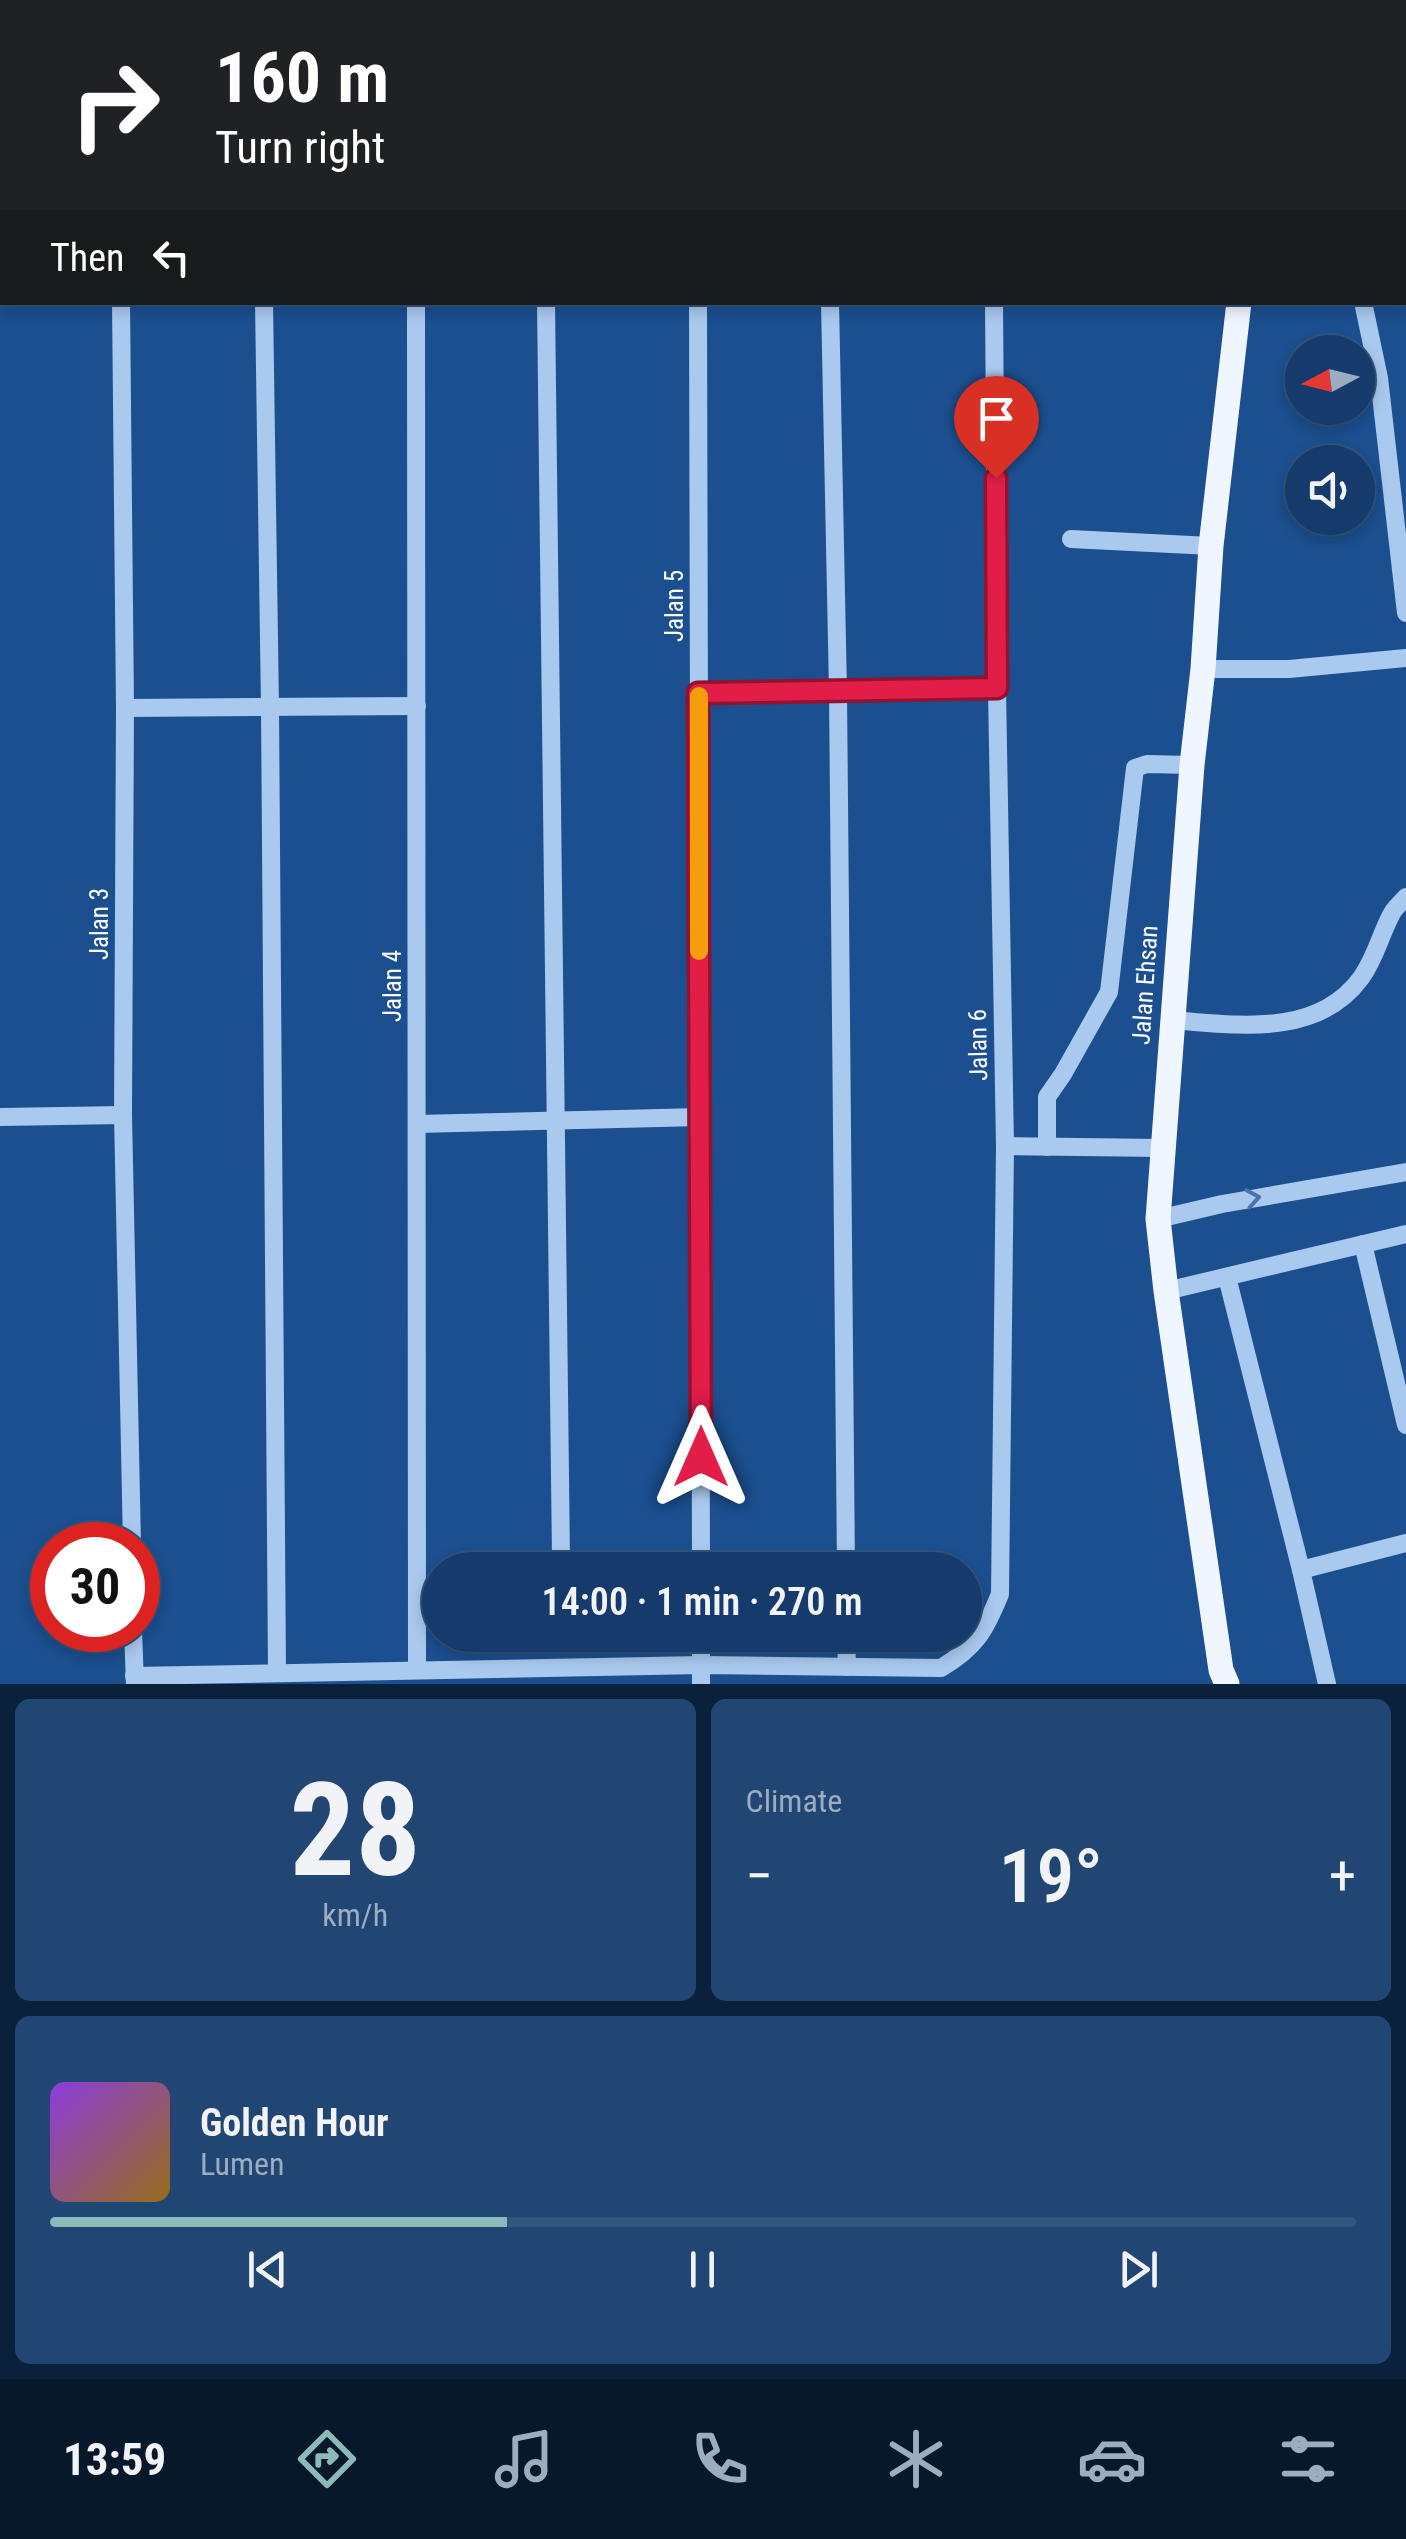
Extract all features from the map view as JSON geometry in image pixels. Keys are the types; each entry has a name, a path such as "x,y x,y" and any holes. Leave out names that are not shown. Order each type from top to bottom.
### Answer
{"main road":[{"name":"Jalan Ehsan","path":"1222,1679 1158,1219 1211,546 1238,305"}],"street":[{"name":"Jalan 3","path":"121,305 126,708 123,1115 132,1522"},
{"path":"264,305 277,1672"},
{"name":"Jalan 4","path":"416,305 418,1670"},
{"path":"546,305 562,1552"},
{"name":"Jalan 5","path":"698,305 701,1552"},
{"path":"830,305 838,691 846,1552"},
{"name":"Jalan 6","path":"134,1680 277,1672 330,1678 418,1670 701,1675 846,1667 941,1668 965,1653 987,1625 1000,1594 1005,1146 994,305"},
{"path":"1364,305 1379,378 1406,614"},
{"path":"1070,539 1211,546"},
{"path":"1203,670 1290,669 1406,658"},
{"path":"698,693 997,688"},
{"path":"126,708 417,706"},
{"path":"1046,1146 1047,1098 1108,992 1135,768 1147,764 1192,766"},
{"path":"1172,1020 1253,1026 1285,1023 1318,1013 1341,1000 1361,978 1392,912 1406,897"},
{"path":"0,1117 123,1115"},
{"path":"417,1124 700,1117"},
{"path":"1005,1146 1162,1148"},
{"path":"1158,1219 1406,1172"},
{"path":"1166,1291 1406,1234"},
{"path":"1363,1244 1406,1425"},
{"path":"1227,1278 1327,1684"},
{"path":"1301,1570 1406,1543"},
{"path":"133,1652 134,1680"},
{"path":"846,1652 846,1667"}],"slow traffic":[{"path":"699,696 699,951"}],"route":[{"path":"701,1457 698,693 997,688 996,478"}]}
